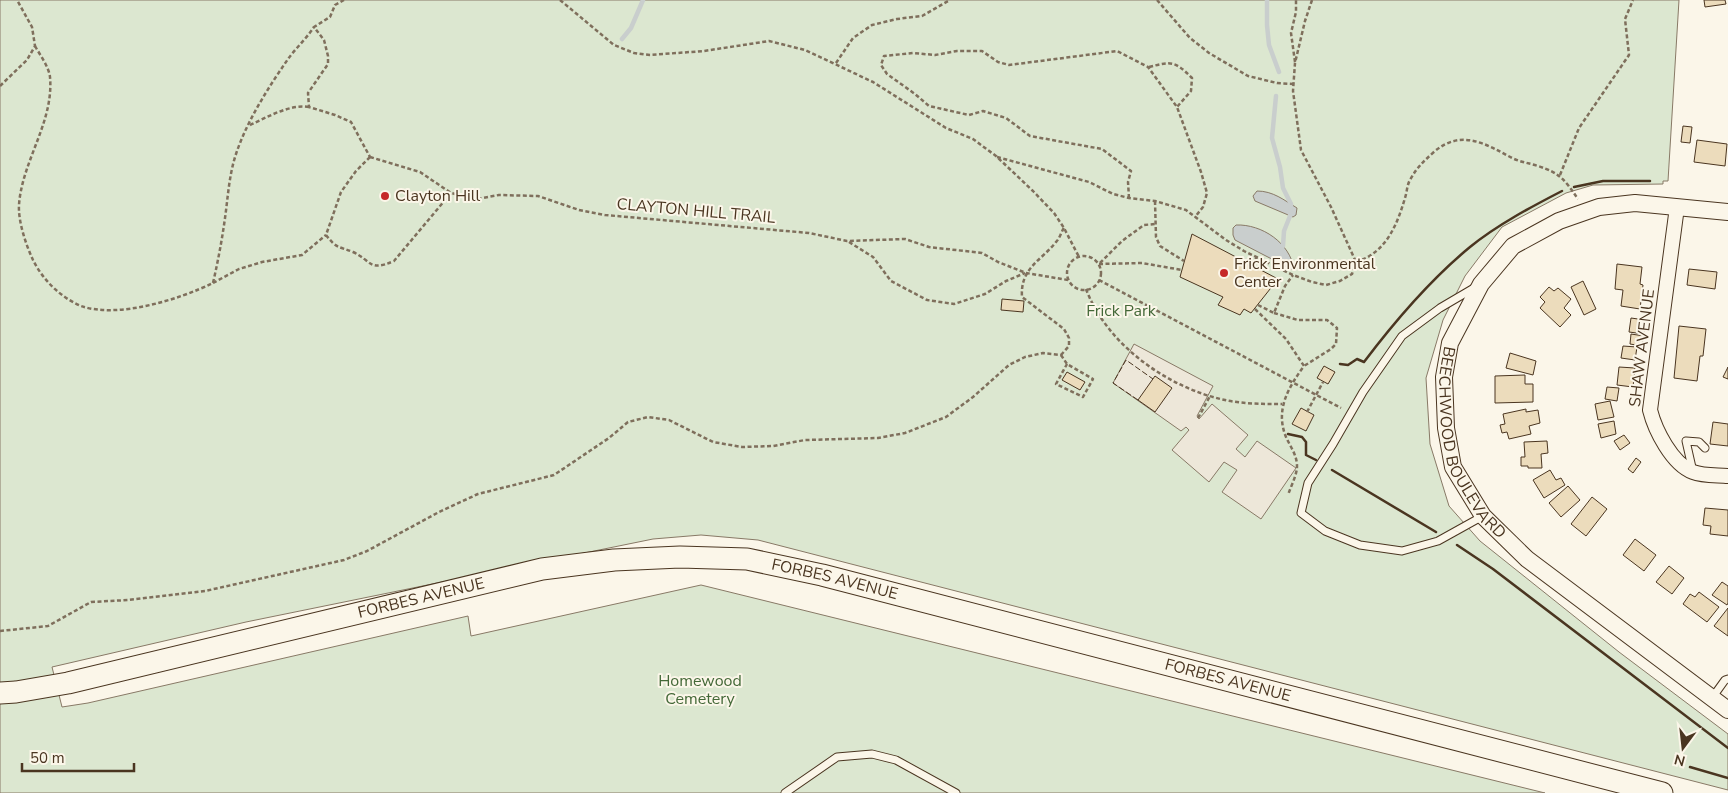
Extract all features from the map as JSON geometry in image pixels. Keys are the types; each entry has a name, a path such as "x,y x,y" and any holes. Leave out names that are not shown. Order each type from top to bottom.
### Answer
{"main road":[{"name":"FORBES AVENUE","path":"0,693 68,683 542,569 614,560 680,557 747,559 822,575 1662,793"}],"street":[{"name":"BEECHWOOD BOULEVARD","path":"1728,212 1635,203 1598,207 1559,221 1513,246 1481,284 1450,343 1444,377 1446,428 1453,467 1483,516 1527,559 1728,710"},
{"name":"SHAW AVENUE","path":"1677,207 1650,410 1654,428 1677,461 1693,472"},
{"path":"1693,472 1728,476"}],"lane":[{"path":"1481,284 1440,308 1402,336 1363,392 1308,483 1301,513 1325,531 1360,545 1402,551 1438,541 1483,516"},
{"path":"1693,472 1686,441 1699,442 1705,448"},
{"path":"1712,698 1728,679"},
{"path":"785,793 837,757 872,754 896,760 956,793"}],"path":[{"path":"17,0 32,27 35,46 50,75 47,112 23,183 19,207 24,234 41,275 61,294 82,306 104,309 132,308 156,304 187,295 239,269 262,262 302,255 326,235 341,192 356,171 370,157 351,122 335,115 300,106 249,125"},
{"path":"213,283 230,179 236,154 249,125 289,58 306,40 314,27 330,17 335,5 344,0"},
{"path":"560,0 614,45 634,53 650,55 704,51 770,41 805,50 873,82 946,128 973,139 996,156 1054,213 1079,257"},
{"path":"836,64 852,38 872,24 922,16 950,0"},
{"path":"1157,0 1190,38 1209,53 1248,76 1277,83 1293,84"},
{"path":"1295,63 1291,33 1296,12 1296,0"},
{"path":"996,156 1088,182 1112,194 1155,201 1186,210 1226,240 1291,274 1326,285 1340,281 1352,274 1356,262 1331,207 1301,150 1292,92 1295,63 1312,0"},
{"path":"1560,175 1579,128 1629,55 1625,19 1633,0"},
{"path":"309,107 308,93 328,64 324,40 314,27"},
{"path":"0,86 27,60 35,46"},
{"path":"1129,198 1128,182 1131,171 1102,149 1030,136 1006,118 983,111 970,115 929,106 887,74 881,65 884,56 893,54 935,55 982,51 998,62 1009,65 1117,51 1148,68 1177,107 1207,193 1203,207 1195,216"},
{"path":"1148,68 1167,62 1180,66 1192,78 1190,91 1177,107"},
{"path":"1356,262 1366,259 1375,253 1390,236 1400,215 1409,182 1419,164 1446,143 1460,140 1481,142 1517,160 1539,166 1560,175 1586,210"},
{"name":"CLAYTON HILL TRAIL","path":"370,157 420,172 451,193 476,199 499,195 538,196 578,210 605,215 809,232 847,241 905,239 929,247 982,253 998,262 1026,273 1068,280"},
{"path":"326,235 335,246 354,253 371,265 385,265 394,261 451,193"},
{"path":"1155,201 1156,237 1160,246 1184,261"},
{"path":"1099,264 1122,241 1144,225 1156,224"},
{"path":"847,241 873,257 891,280 926,300 954,304 985,294 1006,281 1026,273 1057,241 1064,228"},
{"path":"1099,264 1100,275 1096,285 1086,289 1076,287 1068,280 1068,269 1072,260 1087,256 1099,264 1142,263 1182,270"},
{"path":"1252,265 1257,257"},
{"path":"1026,273 1021,287 1022,297 1064,329 1069,338 1069,346 1061,355"},
{"path":"1274,313 1284,286 1291,274"},
{"path":"1099,280 1351,413"},
{"path":"1086,289 1098,312 1122,344 1163,376 1181,386 1210,396 1242,403 1282,404"},
{"path":"1258,305 1274,313 1298,320 1327,320 1337,328 1336,344 1304,366 1292,382 1282,404 1283,430 1297,463 1295,476 1288,495"},
{"path":"1255,309 1286,339 1304,366"},
{"path":"0,631 48,626 91,602 128,600 205,591 344,560 366,551 439,512 478,494 554,475 609,438 628,422 648,417 668,420 713,442 742,447 773,446 805,440 878,438 906,433 946,416 1009,365 1025,357 1043,353 1061,355 1067,364 1093,379 1083,397 1056,384 1067,364"},
{"path":"1307,412 1323,382"},
{"path":"1198,418 1210,396"}],"green space":[{"name":"Frick Park","path":"0,0 1679,0 1668,181 1663,181 1663,184 1593,185 1566,193 1502,227 1465,276 1443,320 1426,378 1430,444 1449,506 1480,541 1619,652 1728,734 1728,790 758,540 701,535 653,539 246,622 52,667 62,707 88,703 468,616 471,636 701,585 1545,793 0,793"}],"shaded area":[{"path":"1257,191 1273,194 1288,202 1297,208 1296,215 1293,217 1255,201 1253,196"},
{"path":"1236,225 1255,228 1265,232 1281,243 1287,251 1294,269 1235,240 1233,228"},
{"path":"1134,344 1213,386 1197,416 1199,419 1212,404 1248,435 1236,449 1245,457 1257,441 1296,468 1261,519 1222,492 1237,470 1224,462 1209,482 1172,450 1189,430 1186,427 1181,431 1113,383"}],"building":[{"path":"1704,0 1725,0 1726,4 1705,7"},
{"path":"1683,126 1692,127 1690,143 1681,142"},
{"path":"1697,140 1727,144 1725,166 1694,162"},
{"name":"Frick Environmental Center","path":"1192,234 1278,279 1251,313 1244,309 1240,315 1218,305 1223,297 1180,277"},
{"path":"1617,264 1642,267 1640,284 1643,285 1640,309 1621,306 1623,290 1615,289"},
{"path":"1689,269 1717,272 1715,289 1687,285"},
{"path":"1583,281 1596,309 1584,315 1571,287"},
{"path":"1549,287 1554,291 1558,288 1571,299 1564,308 1571,315 1560,327 1540,308 1545,302 1540,297"},
{"path":"1002,299 1024,301 1023,312 1001,310"},
{"path":"1631,318 1645,320 1644,334 1629,332"},
{"path":"1679,326 1706,329 1703,356 1700,356 1697,381 1674,378"},
{"path":"1631,334 1644,336 1642,346 1630,344"},
{"path":"1623,346 1637,347 1635,360 1621,358"},
{"path":"1510,353 1536,361 1533,375 1506,368"},
{"path":"1324,366 1335,372 1328,384 1317,378"},
{"path":"1619,367 1635,368 1633,387 1617,385"},
{"path":"1728,367 1728,379 1723,377"},
{"path":"1067,372 1085,382 1080,390 1062,380"},
{"path":"1525,375 1525,384 1533,384 1533,402 1495,403 1495,376"},
{"path":"1155,376 1172,388 1155,412 1138,400"},
{"path":"1607,387 1619,388 1617,401 1605,399"},
{"path":"1610,401 1614,417 1598,420 1595,404"},
{"path":"1301,408 1314,415 1306,431 1292,424"},
{"path":"1526,409 1526,412 1538,410 1540,423 1529,426 1531,434 1509,439 1507,432 1502,433 1500,425 1505,424 1503,414"},
{"path":"1614,421 1616,434 1601,438 1598,424"},
{"path":"1713,422 1728,424 1728,446 1710,444"},
{"path":"1624,435 1630,443 1620,450 1614,441"},
{"path":"1547,441 1548,453 1541,454 1542,468 1521,466 1521,457 1525,457 1524,442"},
{"path":"1636,458 1641,462 1633,473 1628,469"},
{"path":"1550,470 1556,480 1561,478 1565,485 1544,498 1533,480"},
{"path":"1568,486 1580,500 1561,517 1549,503"},
{"path":"1592,497 1607,509 1586,536 1571,524"},
{"path":"1705,508 1728,510 1728,536 1710,534 1711,526 1703,525"},
{"path":"1635,539 1656,555 1644,571 1623,555"},
{"path":"1669,566 1684,578 1672,594 1656,582"},
{"path":"1722,582 1728,586 1727,605 1712,595"},
{"path":"1699,592 1719,607 1707,622 1683,604 1690,594 1695,597"},
{"path":"1728,608 1728,636 1714,626"}],"waterway":[{"path":"622,39 631,28 643,0"},
{"path":"1267,0 1269,45 1279,72"},
{"path":"1276,96 1272,138 1280,167 1283,188 1291,204 1290,216 1284,231 1283,246"}],"fence":[{"path":"1138,400 1113,383 1126,360 1153,379"}],"wall":[{"path":"1574,187 1603,181 1650,181"},
{"path":"1340,364 1348,365 1357,359 1364,362 1414,302 1441,273 1470,247 1503,224 1562,191"},
{"path":"1288,434 1302,437 1306,442 1306,455 1316,460"},
{"path":"1332,470 1436,532"},
{"path":"1457,545 1493,569 1728,748"},
{"path":"1690,767 1728,778"}],"place":[{"name":"Clayton Hill","path":"385,196"},
{"name":"Frick Environmental Center","path":"1224,273"}],"park label":[{"name":"Homewood Cemetery","path":"700,690"}]}
